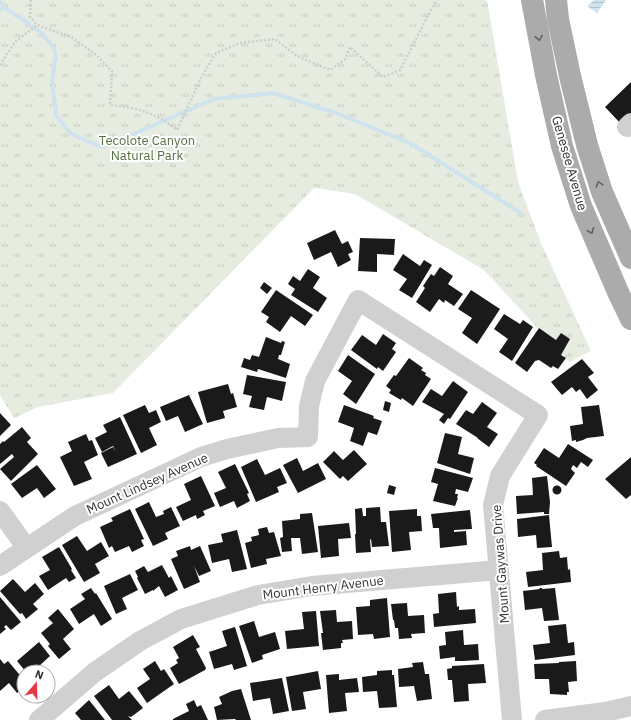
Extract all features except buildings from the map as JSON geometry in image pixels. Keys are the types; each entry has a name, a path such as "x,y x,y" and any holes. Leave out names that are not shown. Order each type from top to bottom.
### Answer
{"main road":[{"name":"Genesee Avenue","path":"532,0 546,75 561,139 581,206 631,319"},
{"name":"Genesee Avenue","path":"556,0 558,19 570,76 587,145 602,192 631,258"}],"street":[{"name":"Mount Gaywas Drive","path":"308,437 309,406 315,380 358,300 538,415 500,476 493,505 512,720"},
{"name":"Mount Lindsey Avenue","path":"0,566 26,547 75,516 201,457 227,449 278,438 308,437"},
{"path":"0,511 26,547"},
{"name":"Mount Henry Avenue","path":"39,720 95,672 140,641 181,619 258,595 312,586 499,570"},
{"path":"545,720 605,712 631,706"}],"path":[{"path":"31,0 30,17 37,25 71,37 96,54 112,71 110,105 135,108 163,119 177,130 201,78 216,53 240,43 275,39 297,56 330,70 344,59 350,47 383,77 400,70 436,0"},
{"path":"0,65 15,42 37,25"}],"green space":[{"name":"Tecolote Canyon Natural Park","path":"0,0 487,0 518,182 541,243 591,351 569,362 484,270 355,194 314,188 113,393 38,407 14,418 0,395"}],"water":[{"path":"594,0 606,0 597,13 587,6"}],"waterway":[{"path":"0,2 5,8"},
{"path":"0,9 5,8 25,21 41,33 53,46 56,56 52,81 56,115 70,133 94,144 104,147 214,99 273,93 336,113 410,143 521,213"}]}
